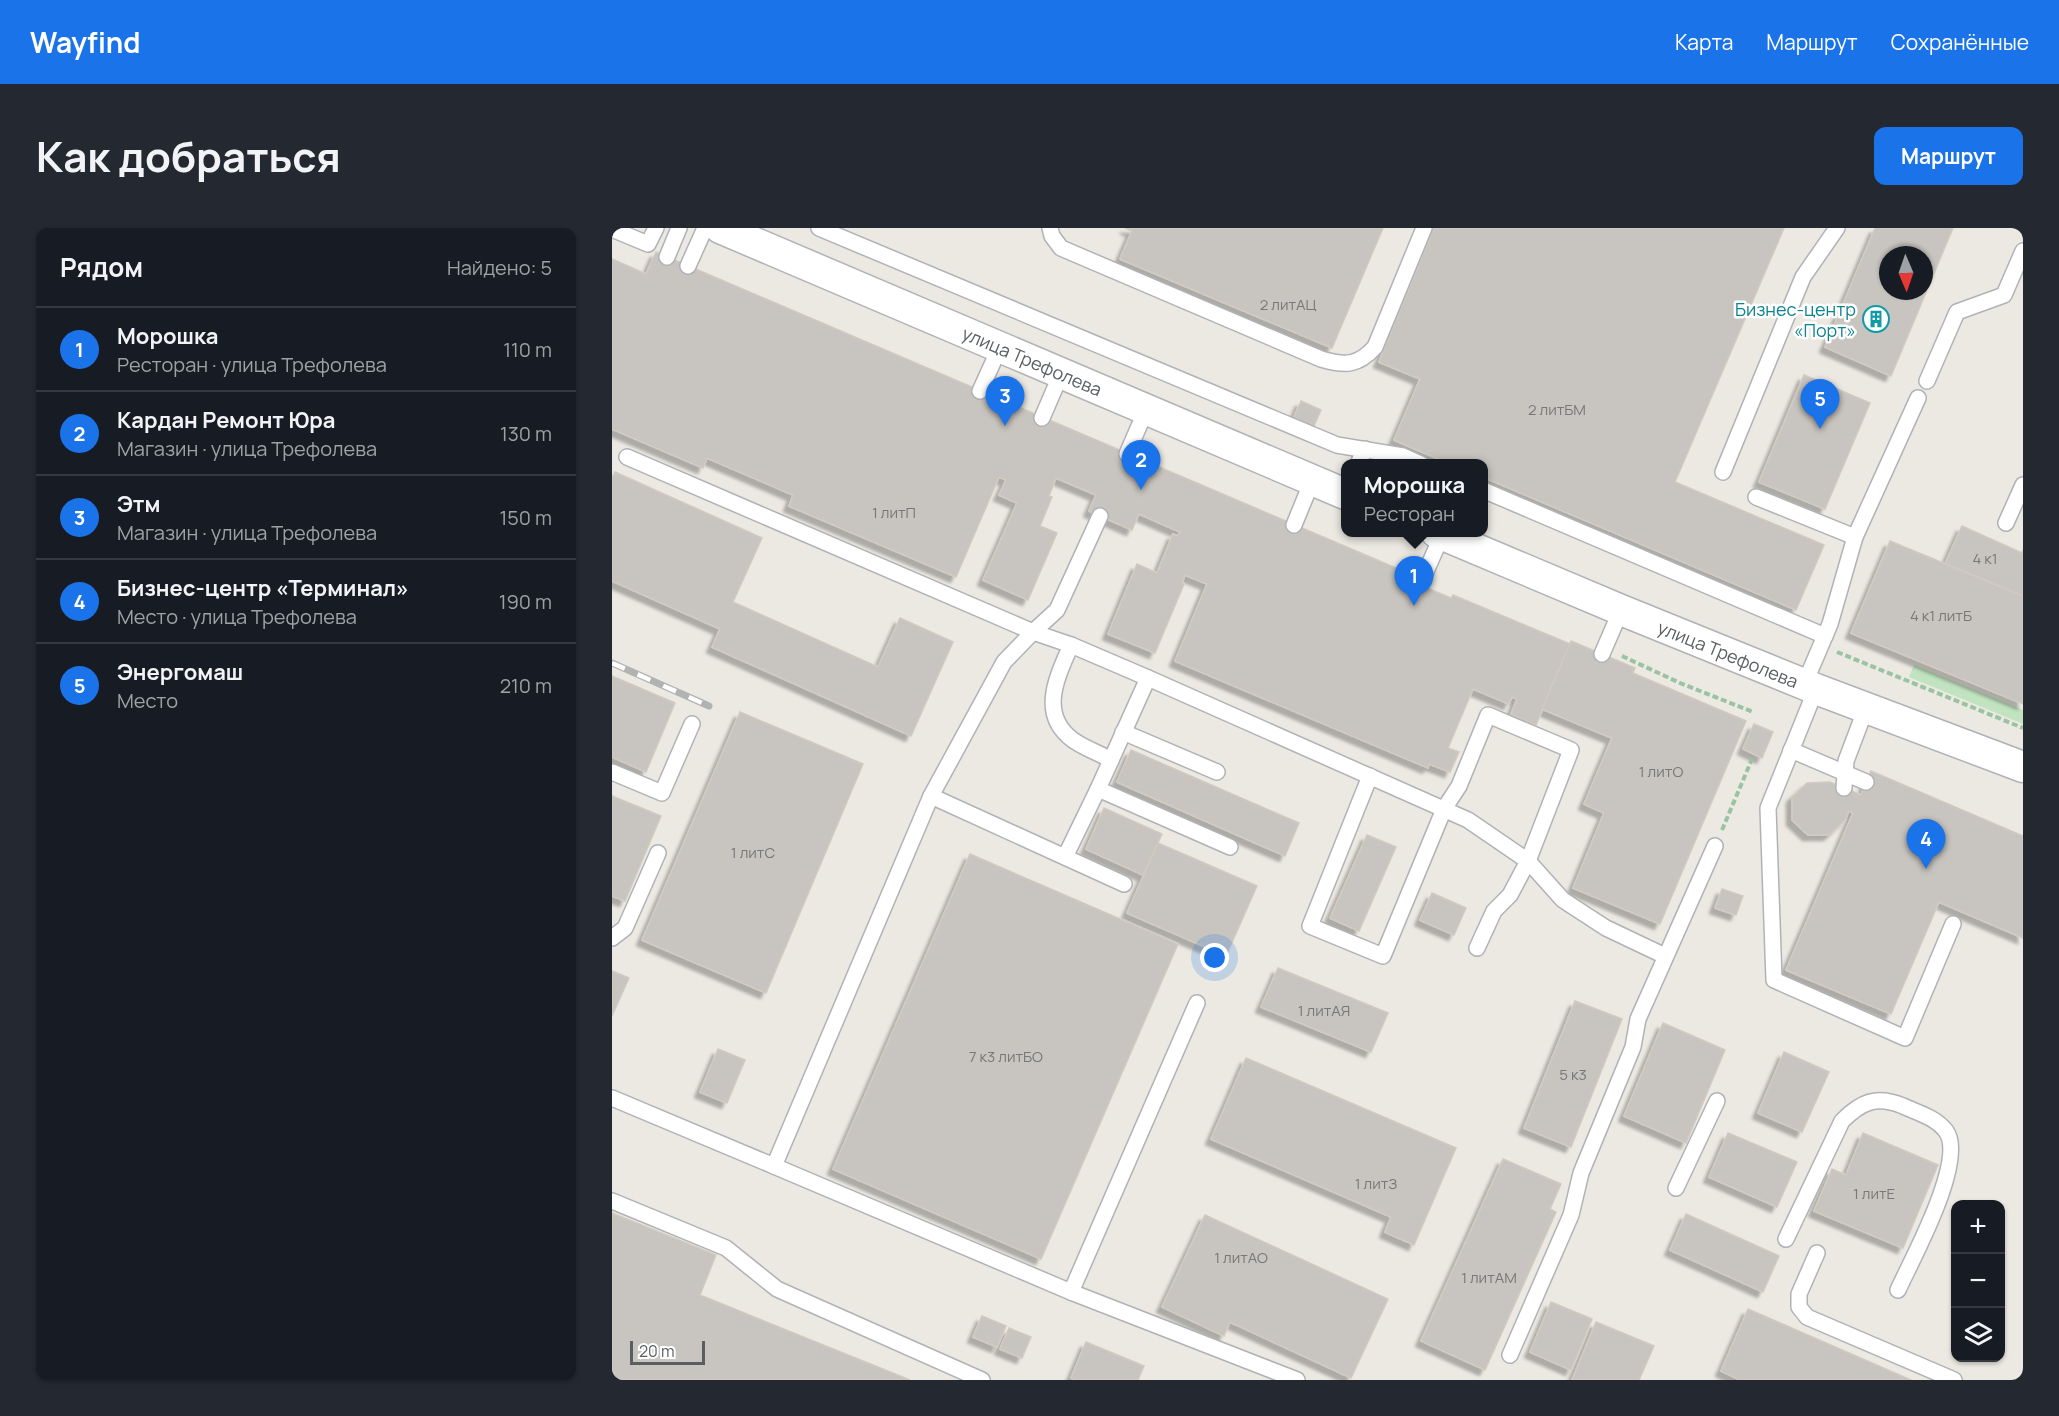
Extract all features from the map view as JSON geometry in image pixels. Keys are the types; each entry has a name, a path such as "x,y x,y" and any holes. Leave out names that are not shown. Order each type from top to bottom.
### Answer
{"street":[{"name":"улица Трефолева","path":"720,228 1341,492"},
{"name":"улица Трефолева","path":"1446,537 1810,687 2023,767"}],"lane":[{"path":"612,228 648,244 656,228"},
{"path":"667,257 680,228"},
{"path":"688,266 705,228"},
{"path":"819,228 1362,456 1404,456 1410,459"},
{"path":"1050,228 1052,236 1061,248 1321,359 1338,364 1353,363 1366,357 1375,346 1424,228"},
{"path":"1723,472 1803,277 1837,228"},
{"path":"1927,381 1957,312 2004,295 2023,251"},
{"path":"980,391 1000,347"},
{"path":"1042,418 1061,374"},
{"path":"1918,398 1855,537 1791,750 1768,808 1774,980 1905,1038 1953,924"},
{"path":"1126,454 1146,410"},
{"path":"627,457 1033,632 1071,645 1148,678 1468,820 1528,861 1563,900 1606,928 1665,956"},
{"path":"1294,525 1312,481"},
{"path":"2006,524 2023,485"},
{"path":"1488,492 1825,636"},
{"path":"1755,497 1855,537"},
{"path":"774,1166 931,796 1004,662 1057,610 1100,516"},
{"path":"1420,585 1438,537"},
{"path":"1604,651 1620,610"},
{"path":"1071,645 1057,676 1053,701 1057,724 1073,740 1111,760"},
{"path":"1065,857 1148,678"},
{"path":"1844,781 1846,761 1866,708"},
{"path":"1370,776 1310,926 1383,956 1444,809 1459,786 1488,715 1571,750 1528,861 1510,895 1494,911 1477,948"},
{"path":"612,772 662,794 692,724"},
{"path":"1123,732 1217,772"},
{"path":"1791,750 1844,781 1866,782"},
{"path":"1098,789 1230,847"},
{"path":"931,796 1124,884"},
{"path":"1510,1355 1571,1215 1581,1173 1633,1047 1638,1019 1715,846"},
{"path":"612,938 625,928 658,853"},
{"path":"1071,1292 1197,1003"},
{"path":"612,1098 1071,1292 1297,1380"},
{"path":"1786,1239 1842,1121 1854,1108 1873,1100 1893,1102 1934,1119 1947,1133 1951,1149 1949,1170 1943,1191 1898,1290"},
{"path":"1676,1188 1717,1101"},
{"path":"612,1201 726,1248 777,1289 982,1380"},
{"path":"1817,1253 1799,1294 1799,1307 1807,1317 1954,1380"}],"path":[{"path":"1604,651 1753,712"},
{"path":"1715,846 1752,759"}],"green space":[{"path":"1914,665 2023,710 2023,724 1909,677"}],"building":[{"path":"1125,228 1383,228 1332,348 1120,259 1132,231"},
{"path":"1434,228 1784,228 1675,482 1824,545 1796,610 1488,479 1488,459 1438,459 1394,440 1420,379 1379,362"},
{"name":"Бизнес-центр «Порт»","path":"1875,228 1953,228 1933,276 1933,246 1879,246 1879,300 1923,300 1891,376 1825,347"},
{"path":"656,252 1410,574 1408,579 1420,585 1451,598 1453,595 1570,644 1536,725 1511,714 1517,699 1512,697 1509,704 1473,689 1448,748 1459,752 1450,772 1429,764 1428,768 1175,661 1207,584 1185,575 1182,583 1184,584 1155,653 1108,634 1137,564 1157,573 1173,534 1178,536 1180,532 1139,514 1132,530 1089,511 1096,495 1056,478 1049,496 1052,497 1040,526 1057,533 1028,600 983,580 1017,503 999,495 1006,480 999,477 956,577 789,506 793,495 707,458 703,468 612,429 612,259 646,274"},
{"path":"1804,375 1870,403 1825,509 1759,482"},
{"path":"1301,401 1321,410 1313,428 1293,419"},
{"path":"615,472 762,538 733,602 878,667 900,618 953,642 911,736 712,647 720,629 612,581 612,478"},
{"path":"1962,526 2022,553 2023,550 2023,596 1945,564"},
{"path":"1890,541 2023,596 2023,704 1851,633"},
{"path":"1571,641 1635,668 1633,673 1746,721 1660,924 1573,888 1604,813 1584,804 1612,738 1542,709"},
{"path":"612,676 675,703 646,772 612,757"},
{"path":"740,712 863,764 766,993 642,940"},
{"path":"1754,724 1773,732 1762,758 1743,749"},
{"path":"1131,750 1299,823 1285,856 1117,782"},
{"path":"1871,771 2023,836 2023,938 1939,902 1891,1014 1786,970 1853,813 1849,811 1845,820 1829,835 1808,835 1792,820 1792,797 1807,783 1830,782 1861,795"},
{"path":"612,796 661,816 625,901 612,896"},
{"path":"1104,808 1162,834 1143,875 1086,849"},
{"path":"1367,835 1396,847 1359,931 1330,918"},
{"path":"1158,843 1257,886 1226,956 1127,913"},
{"path":"970,854 1178,944 1041,1259 833,1169"},
{"path":"1722,889 1743,896 1736,915 1715,908"},
{"path":"1432,893 1466,908 1454,935 1420,920"},
{"path":"1278,968 1388,1013 1371,1052 1261,1007"},
{"path":"612,971 629,978 612,1016"},
{"path":"1575,1001 1622,1019 1571,1147 1524,1128"},
{"path":"1663,1023 1725,1050 1686,1143 1624,1116"},
{"path":"718,1049 745,1060 727,1103 700,1092"},
{"path":"1784,1052 1829,1072 1802,1132 1758,1113"},
{"path":"1246,1058 1456,1148 1414,1245 1385,1232 1391,1217 1211,1139"},
{"path":"1728,1133 1797,1162 1777,1207 1709,1177"},
{"path":"1863,1133 1938,1165 1903,1248 1814,1211 1832,1169 1846,1175"},
{"path":"1503,1159 1561,1184 1550,1209 1556,1212 1485,1370 1421,1341"},
{"path":"612,1213 716,1255 700,1295 910,1380 612,1380"},
{"path":"1686,1214 1779,1256 1763,1292 1670,1250"},
{"path":"1205,1215 1388,1299 1351,1378 1230,1322 1224,1336 1162,1307"},
{"path":"1551,1302 1592,1319 1571,1370 1530,1352"},
{"path":"1748,1309 1911,1380 1740,1380 1721,1371"},
{"path":"982,1316 1006,1326 997,1347 973,1337"},
{"path":"1596,1322 1654,1346 1639,1380 1572,1380"},
{"path":"1009,1328 1031,1337 1022,1358 1000,1349"},
{"path":"1086,1342 1144,1366 1138,1380 1075,1380 1071,1378"}],"railway":[{"path":"612,663 709,706"}],"place":[{"name":"Бизнес-центр «Порт»","path":"1876,319"},
{"name":"Этм","path":"1005,426"},
{"name":"Энергомаш","path":"1820,429"},
{"name":"Кардан Ремонт Юра","path":"1141,490"},
{"name":"Морошка","path":"1414,606"},
{"name":"Бизнес-центр «Терминал»","path":"1926,869"}]}
